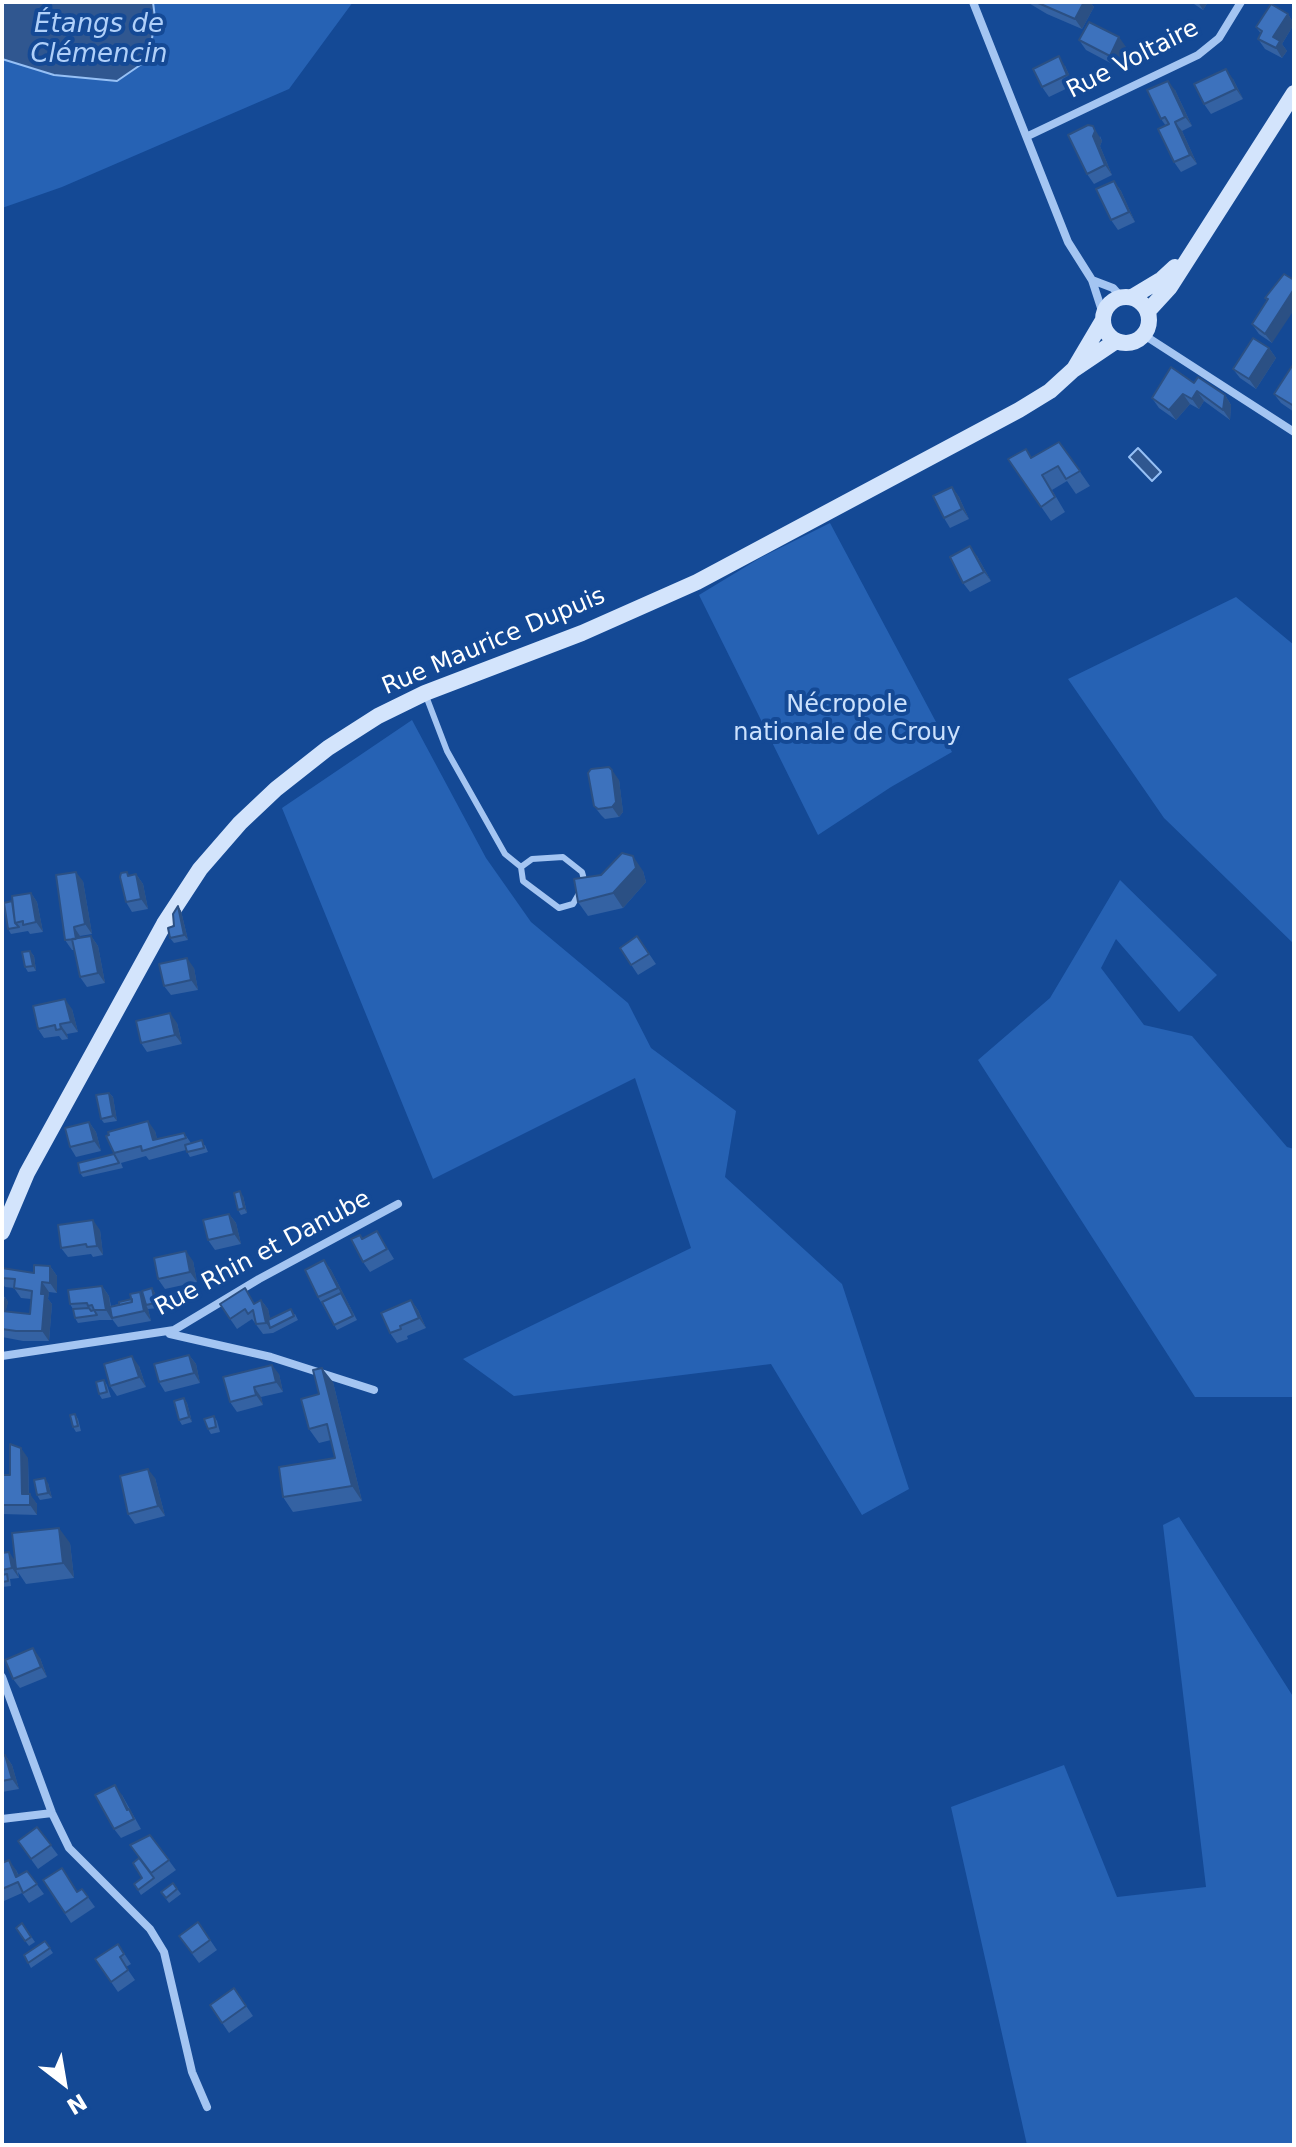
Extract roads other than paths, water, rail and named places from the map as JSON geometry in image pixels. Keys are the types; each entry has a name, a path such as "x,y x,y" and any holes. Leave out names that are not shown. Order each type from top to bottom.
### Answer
{"main road":[{"path":"1148,311 1170,287 1294,93"},
{"path":"1126,297 1144,305 1150,324 1144,335 1131,343 1116,341 1106,332 1103,317 1110,303 1162,279 1194,249"},
{"name":"Rue Maurice Dupuis","path":"1073,370 1103,317"},
{"name":"Rue Maurice Dupuis","path":"2,1232 14,1198 150,946 200,869 240,823 276,789 328,748 378,716 425,693 582,633 697,582 1019,410 1050,391 1073,370 1116,341"}],"street":[{"path":"973,2 1068,242 1092,280 1103,317"},
{"name":"Rue Voltaire","path":"1028,136 1198,55 1219,38 1241,2"},
{"path":"1092,280 1126,297"},
{"path":"1144,335 1294,432"},
{"name":"Rue Rhin et Danube","path":"2,1356 165,1333 183,1326 259,1279 398,1204"},
{"path":"165,1333 271,1357 374,1390"},
{"path":"2,1677 52,1813 69,1848 150,1929 164,1952 192,2072 207,2107"},
{"path":"2,1819 52,1813"}],"lane":[{"path":"425,693 447,751 505,854 521,867 523,881 559,908 573,904 585,883 582,872 563,857 532,859 521,867"}],"water":[{"name":"Étangs de Clémencin","path":"2,2 153,2 155,18 149,59 117,81 54,75 2,59"},
{"path":"1138,448 1161,472 1152,481 1129,457"}],"park label":[{"name":"Nécropole nationale de Crouy","path":"847,720"}]}
